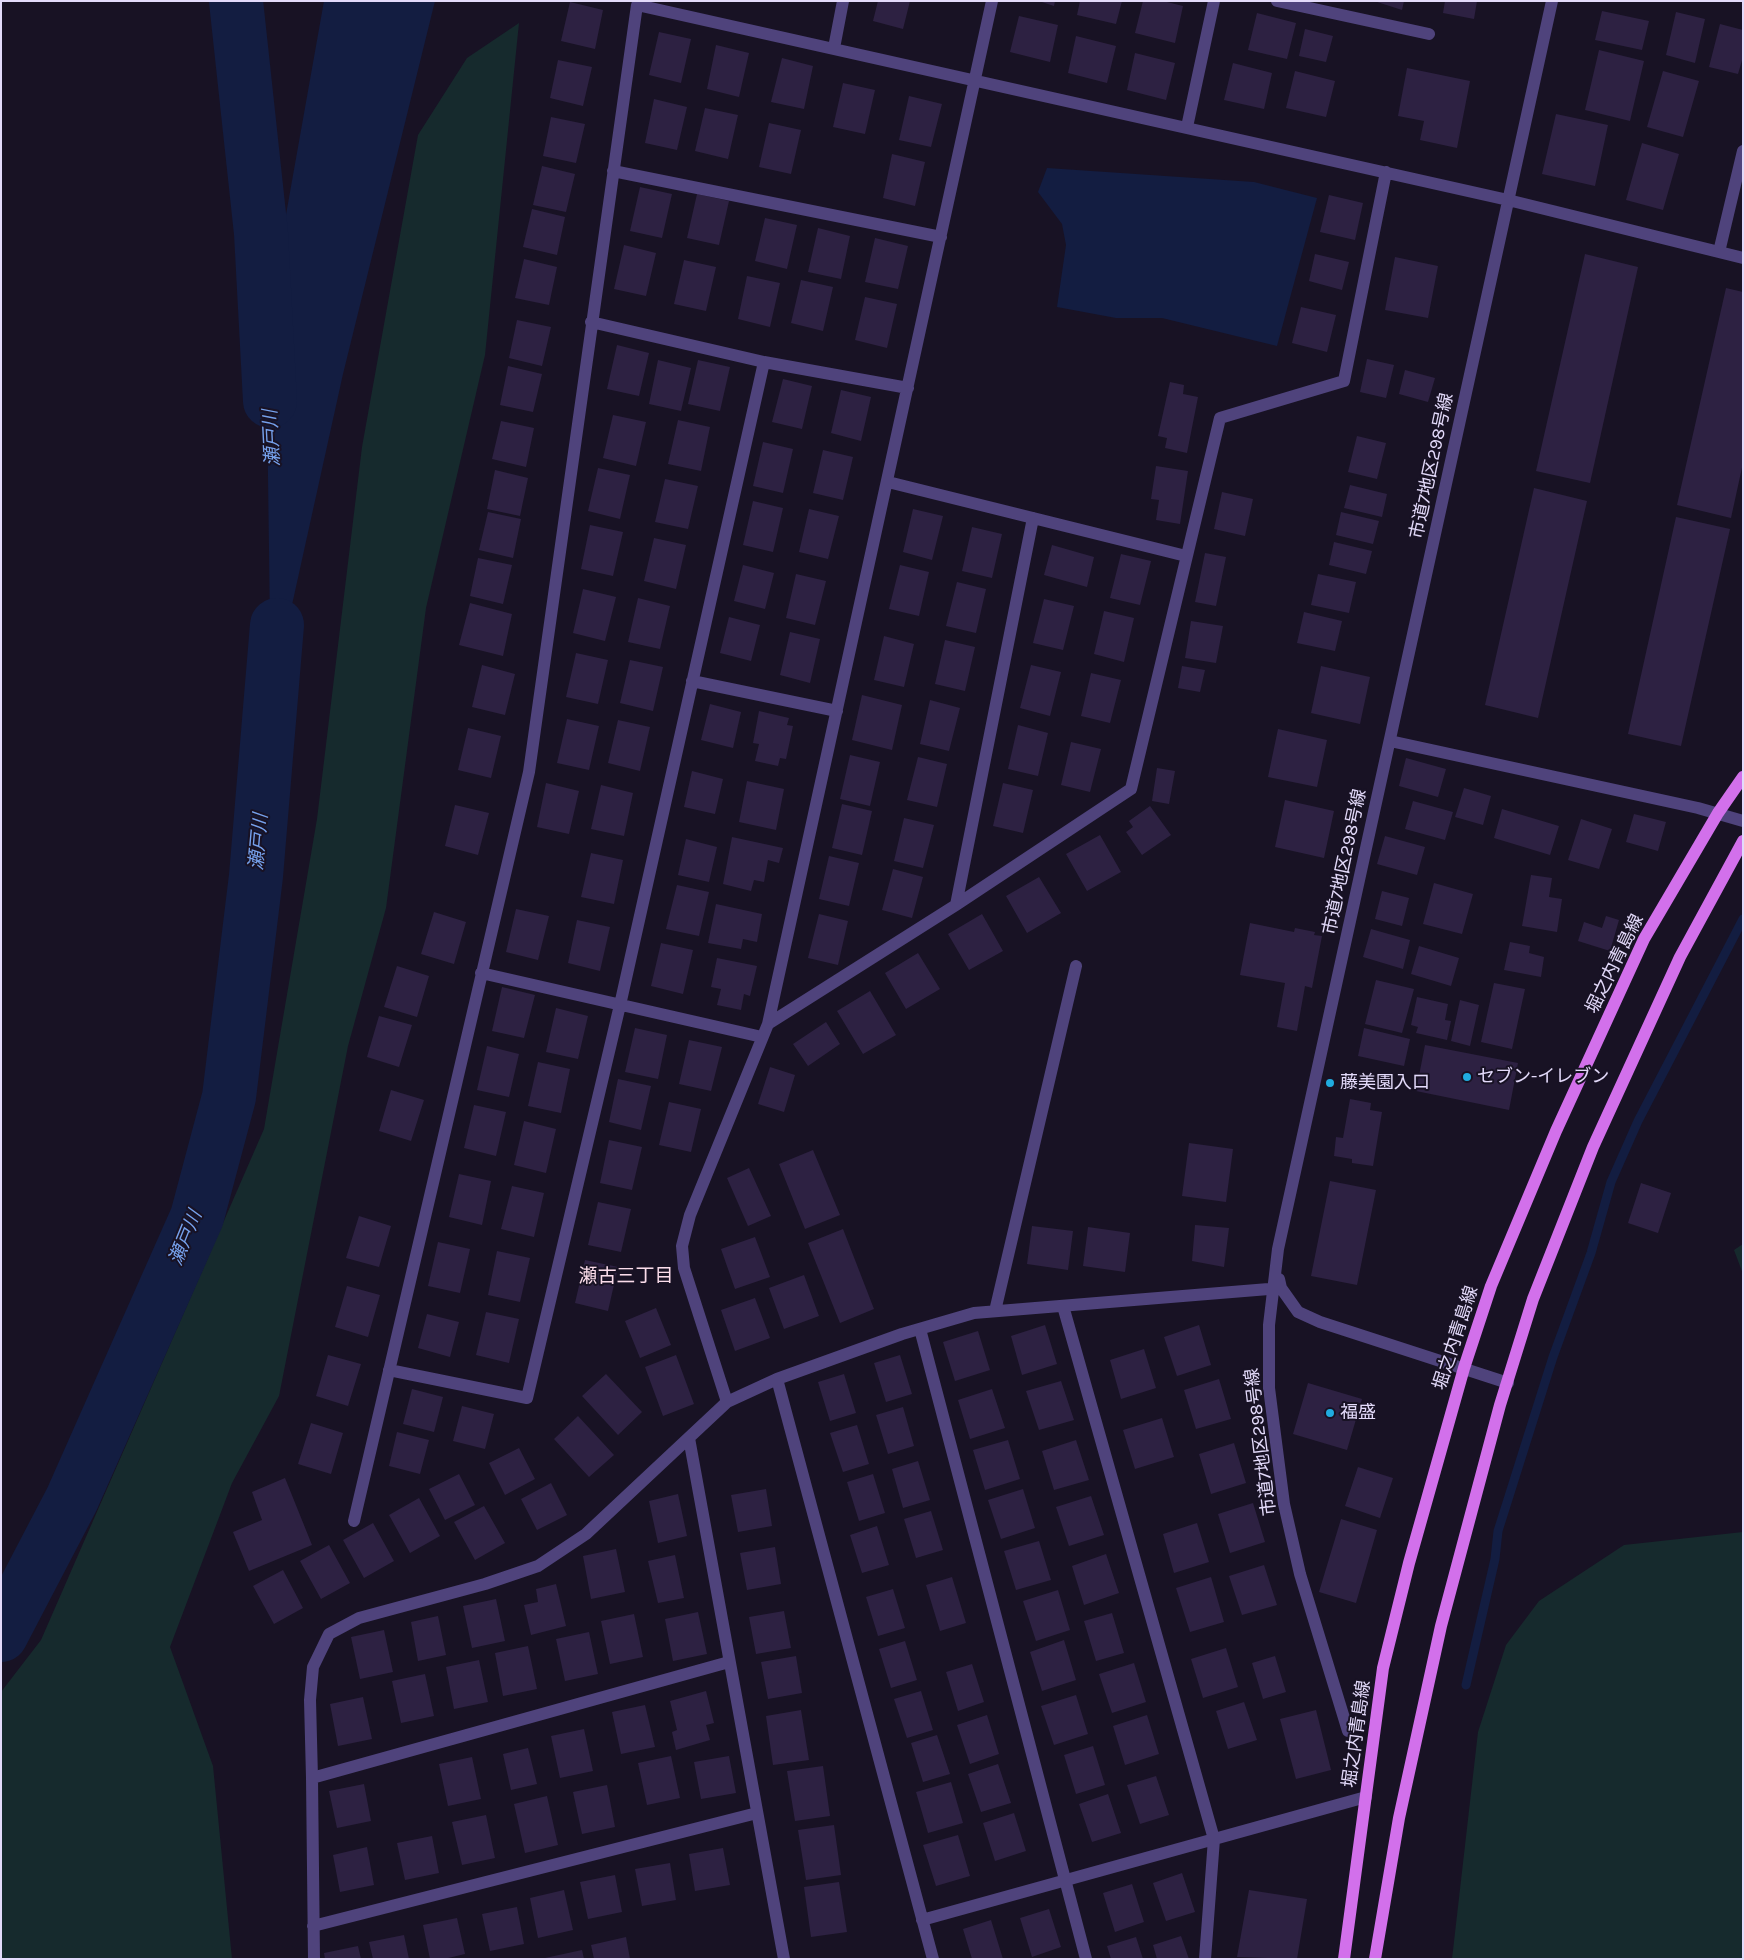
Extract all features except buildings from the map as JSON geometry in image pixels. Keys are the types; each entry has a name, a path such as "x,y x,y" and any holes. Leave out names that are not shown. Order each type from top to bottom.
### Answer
{"main road":[{"name":"堀之内青島線","path":"1344,1959 1384,1668 1408,1563 1464,1368 1491,1286 1572,1096 1644,939 1718,813 1743,777"},
{"path":"1376,1959 1399,1818 1441,1626 1498,1415 1533,1299 1593,1147 1680,957 1743,841"}],"street":[{"path":"834,48 843,1"},
{"path":"727,1402 684,1268 682,1246 690,1215 768,1024 992,1"},
{"path":"1186,127 1214,1"},
{"path":"1277,1 1429,34"},
{"name":"市道7地区298号線","path":"1348,1731 1300,1574 1284,1504 1269,1388 1269,1325 1277,1288 1276,1266 1278,1249 1552,1"},
{"path":"354,1521 480,974 529,772 637,5 1386,172 1743,258"},
{"path":"1719,252 1743,151"},
{"path":"613,171 941,237"},
{"path":"768,1024 956,905 1131,789 1220,418 1344,381 1386,172"},
{"path":"592,322 764,362 908,388"},
{"path":"388,1370 527,1398 620,1005 764,362"},
{"path":"888,482 1186,556"},
{"path":"956,905 1034,518"},
{"path":"692,681 837,710"},
{"path":"1390,741 1718,813 1743,821"},
{"path":"994,1311 1076,966"},
{"path":"480,974 762,1037"},
{"path":"314,1959 310,1700 313,1667 329,1634 359,1618 485,1584 538,1566 586,1534 727,1402 777,1379 920,1329 974,1313 1277,1288 1298,1312 1320,1322 1508,1383"},
{"path":"1063,1306 1214,1839 1204,1959"},
{"path":"920,1329 1086,1959"},
{"path":"777,1379 933,1959"},
{"path":"689,1438 782,1958"},
{"path":"312,1778 729,1662"},
{"path":"922,1920 1366,1797"},
{"path":"314,1926 757,1813"}],"green space":[{"path":"519,23 485,355 426,608 386,908 348,1046 279,1396 232,1483 170,1647 213,1766 232,1959 1,1959 1,1692 41,1640 264,1129 317,819 362,447 418,135 467,58"},
{"path":"1743,1244 1743,1274 1734,1250"},
{"path":"1743,1532 1743,1959 1452,1959 1478,1732 1506,1645 1539,1601 1624,1545"}],"water":[{"path":"324,1 435,1 343,374 271,700 266,327"},
{"path":"1047,168 1254,182 1317,198 1277,346 1162,318 1116,318 1057,307 1066,245 1062,224 1038,192"}],"waterway":[{"name":"瀬戸川","path":"236,1 261,233 270,401"},
{"name":"瀬戸川","path":"1,1635 72,1499 197,1217 229,1097 256,876 277,625"},
{"path":"1466,1685 1495,1559 1498,1531 1553,1357 1591,1253 1611,1182 1638,1121 1743,919"}],"place":[{"name":"セブン-イレブン","path":"1467,1077"},
{"name":"藤美園入口","path":"1330,1083"},
{"name":"福盛","path":"1330,1413"}],"district":[{"name":"瀬古三丁目","path":"626,1277"}]}
